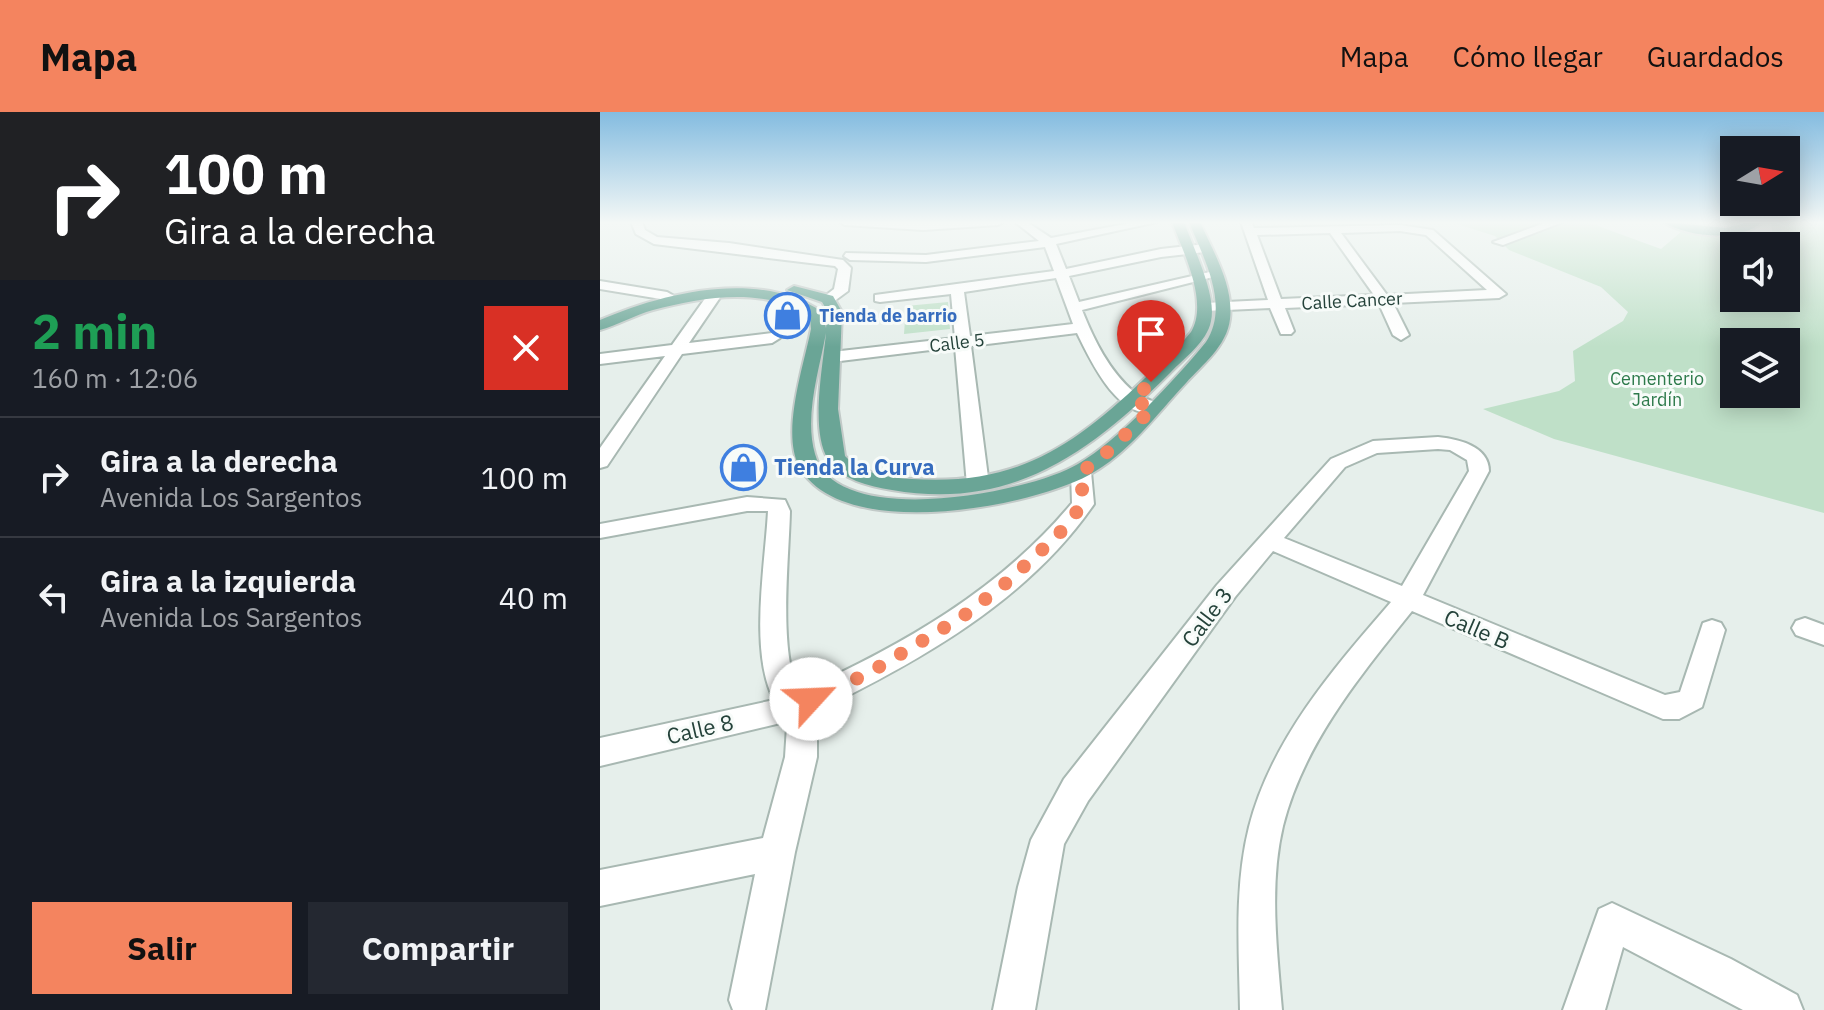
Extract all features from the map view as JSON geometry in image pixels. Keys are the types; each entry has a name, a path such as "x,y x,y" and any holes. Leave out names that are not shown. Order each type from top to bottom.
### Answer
{"main road":[{"path":"600,316 669,298 755,288 798,291 828,299 835,312 827,328 801,442 807,463 820,483 854,497 890,506 940,506 990,500 1041,487 1081,472 1101,458 1153,408 1218,335 1214,307 1201,264"},
{"path":"600,325 669,298 763,295 799,301 817,315 827,328 832,357 829,437 836,458 858,474 880,482 921,488 978,485 1013,477 1069,453 1133,400 1199,332 1214,307"}],"street":[{"path":"828,299 841,291 846,274 840,264"},
{"path":"1057,264 1082,328 1110,381 1133,400 1153,408"},
{"path":"880,298 1115,264"},
{"path":"1260,264 1286,331"},
{"path":"1358,264 1384,300 1401,335"},
{"name":"Calle Cancer","path":"1214,307 1499,294 1465,264"},
{"path":"1075,307 1205,277"},
{"path":"600,285 669,298"},
{"path":"957,288 978,485"},
{"path":"600,462 714,296"},
{"name":"Calle 5","path":"832,357 1082,328"},
{"path":"600,359 772,338"},
{"path":"600,376 623,356"},
{"name":"Calle 3","path":"1014,1010 1036,887 1048,840 1076,790 1226,591 1338,463 1354,453 1373,447 1438,443 1455,445 1474,456 1479,471 1407,600"},
{"name":"Calle 8","path":"600,752 794,708 887,662 962,617 1006,583 1077,515 1083,504 1081,472"},
{"path":"600,531 747,504 777,505 779,511 774,654 778,680 802,726 801,757 777,852 749,1000"},
{"name":"Calle B","path":"1269,540 1654,704 1671,708 1687,705 1692,699 1712,630"},
{"path":"1261,1010 1256,911 1266,827 1296,748 1352,666 1407,600"},
{"path":"600,888 777,852"},
{"path":"1584,1010 1612,922 1717,973 1782,1010"}],"green space":[{"name":"Cementerio Jardín","path":"1544,264 1720,264 1720,312 1800,312 1800,264 1824,264 1824,513 1554,439 1483,409 1559,391 1575,381 1573,351 1623,321 1628,312 1601,287"},
{"path":"948,302 950,329 904,334 906,306"}],"place":[{"name":"Tienda de barrio","path":"788,316"},
{"name":"Tienda la Curva","path":"743,467"}],"route":[{"path":"811,699 867,674 962,617 1006,583 1058,535 1083,504 1081,472 1131,432 1153,408 1133,400 1151,382"}]}
